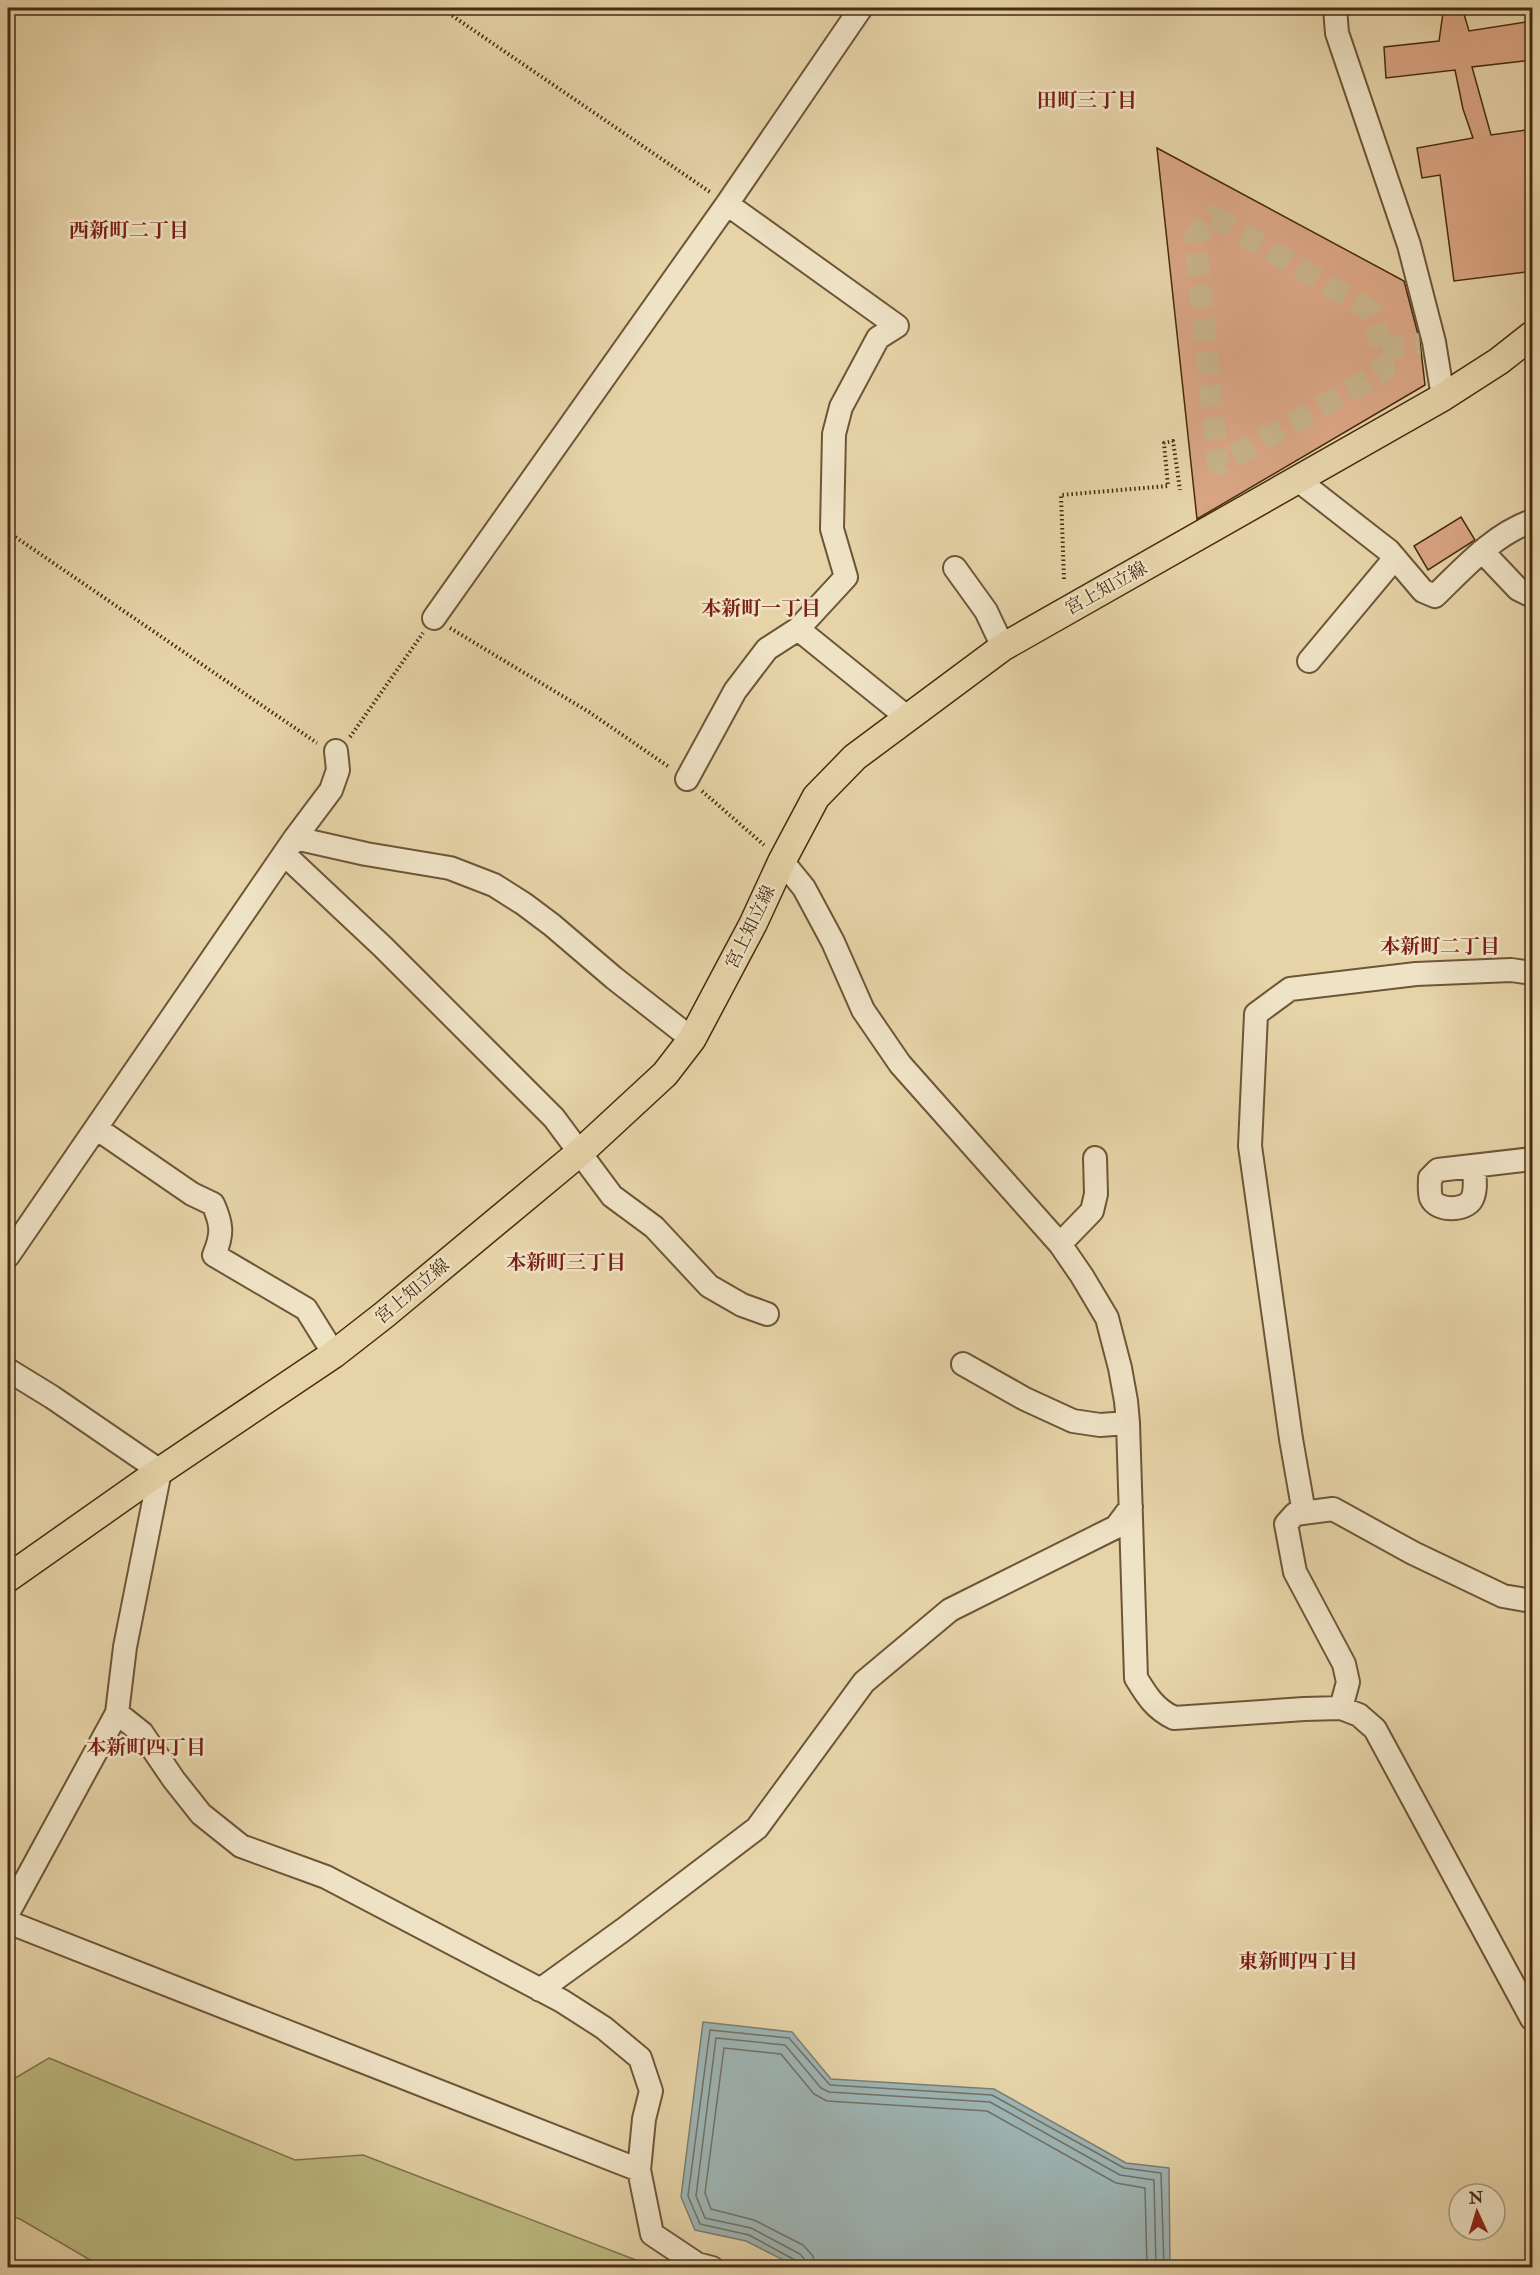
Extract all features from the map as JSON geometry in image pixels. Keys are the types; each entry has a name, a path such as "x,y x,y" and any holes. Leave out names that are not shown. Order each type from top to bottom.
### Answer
{"main road":[{"name":"宮上知立線","path":"8,1578 160,1471 334,1354 585,1148 665,1074 692,1040 816,797 855,757 1003,648 1062,612 1443,397 1533,335"}],"street":[{"path":"434,618 727,204 861,8"},
{"path":"1335,8 1337,33 1409,244 1427,343 1443,397"},
{"path":"687,779 735,691 767,649 798,629 846,577 832,529 834,434 841,407 878,338 897,327 727,204"},
{"path":"1298,480 1395,558 1423,591 1435,596 1482,551 1518,526 1533,520"},
{"path":"1482,551 1518,589 1533,596"},
{"path":"1309,662 1395,558"},
{"path":"955,568 986,611 1003,648"},
{"path":"798,629 908,718"},
{"path":"8,1256 331,790 338,770 336,751"},
{"path":"290,846 366,854 450,868 494,885 552,925 692,1040"},
{"path":"290,846 359,923 554,1118 612,1196 654,1227 709,1286 742,1305 767,1314"},
{"path":"782,861 804,888 833,942 863,1010 900,1064 1060,1244 1107,1318 1120,1368 1128,1423 1136,1678 1151,1703 1162,1713 1174,1718 1341,1708 1359,1715 1375,1729 1533,2019"},
{"path":"1304,1513 1291,1439 1250,1146 1256,1014 1290,989 1416,974 1511,970 1533,973"},
{"path":"96,1128 192,1194 213,1204 221,1226 219,1244 214,1255 306,1309 334,1354"},
{"path":"1060,1244 1092,1211 1096,1194 1095,1158"},
{"path":"1474,1166 1533,1159"},
{"path":"963,1364 1024,1399 1072,1421 1100,1425 1128,1423"},
{"path":"8,1370 52,1397 160,1471 124,1647 117,1713 8,1913"},
{"path":"540,1990 624,1930 757,1828 864,1682 950,1610 1116,1527 1131,1507"},
{"path":"1341,1708 1348,1682 1344,1664 1296,1572 1286,1524 1295,1514 1333,1509 1413,1552 1503,1596 1533,1601"},
{"path":"117,1713 142,1733 174,1780 201,1814 241,1846 326,1877 562,2001 604,2028 640,2058 651,2091 644,2120 639,2170 652,2234 697,2264 712,2268"},
{"path":"8,1922 639,2170"}],"path":[{"path":"441,8 727,204"},
{"path":"1064,579 1061,495 1168,486 1164,443 1173,441 1180,490"},
{"path":"8,532 323,747 336,751 345,745 434,618 589,712 687,779 730,813 782,861"}],"shaded area":[{"path":"49,2058 295,2160 363,2155 654,2267 102,2267 20,2219 8,2215 8,2087 10,2081"}],"water":[{"path":"703,2022 792,2032 831,2079 994,2089 1126,2163 1169,2168 1170,2267 797,2267 746,2241 695,2230 681,2197"}],"building":[{"path":"1443,13 1464,14 1469,31 1533,21 1533,60 1472,67 1491,135 1533,129 1533,271 1454,281 1440,175 1422,178 1417,148 1473,138 1463,109 1455,70 1386,78 1384,47 1439,41"},
{"path":"1157,148 1404,281 1420,342 1425,385 1197,519"},
{"path":"1461,517 1475,540 1428,570 1414,546"}],"tunnel":[{"path":"1214,216 1372,312 1382,347 1384,371 1218,465 1195,237 1214,216"},
{"path":"1382,347 1420,344"}],"district":[{"name":"田町三丁目","path":"1087,100"},
{"name":"西新町二丁目","path":"129,230"},
{"name":"本新町一丁目","path":"761,608"},
{"name":"本新町二丁目","path":"1440,946"},
{"name":"本新町三丁目","path":"566,1262"},
{"name":"本新町四丁目","path":"146,1747"},
{"name":"東新町四丁目","path":"1298,1961"}]}
